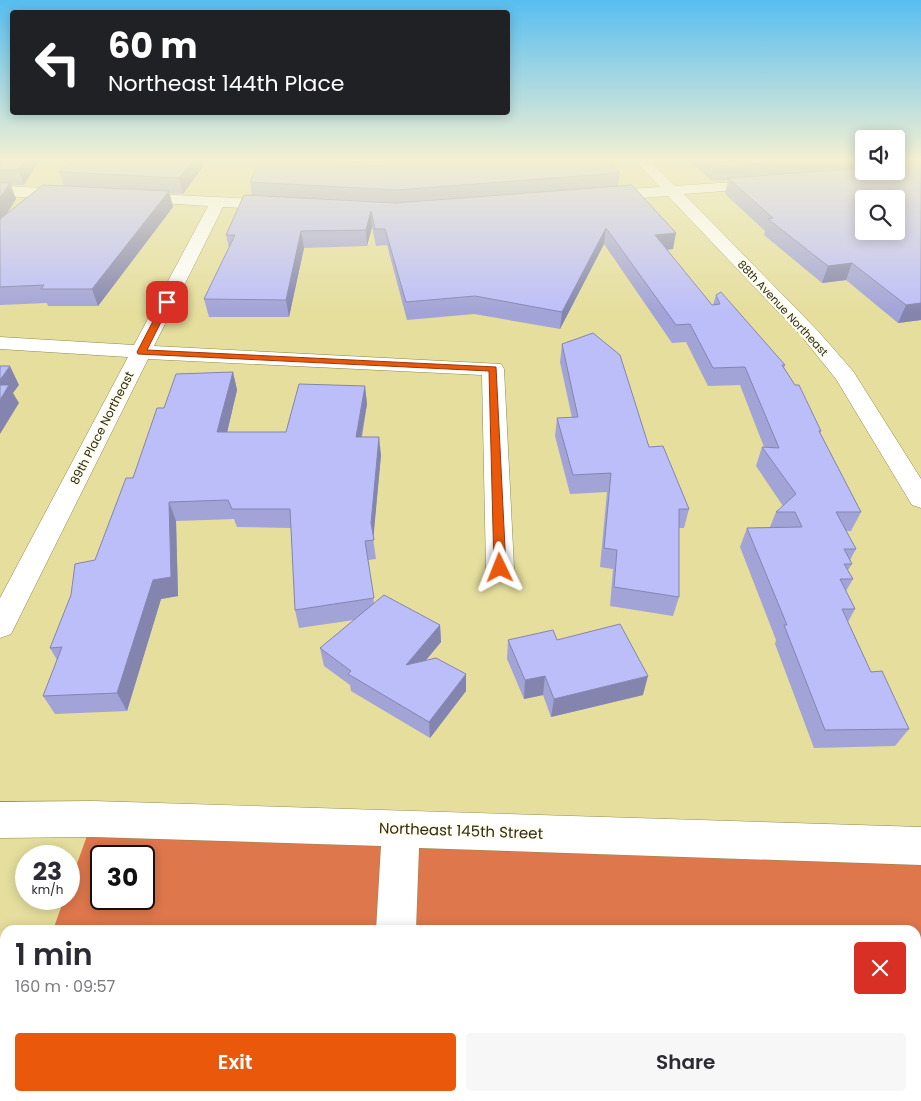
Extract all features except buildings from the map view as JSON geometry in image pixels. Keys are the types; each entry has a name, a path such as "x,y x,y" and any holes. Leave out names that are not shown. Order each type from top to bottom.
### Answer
{"street":[{"name":"89th Place Northeast","path":"0,626 214,210"},
{"name":"88th Avenue Northeast","path":"691,210 810,334 839,369 921,499"},
{"path":"0,343 141,352 493,369 500,568"},
{"name":"Northeast 145th Street","path":"0,820 93,819 921,846"},
{"path":"396,925 401,829"}],"shaded area":[{"path":"93,819 921,853 921,925 55,925 60,910 80,910 80,855"}],"route":[{"path":"167,302 141,352 493,369 500,568"}]}
